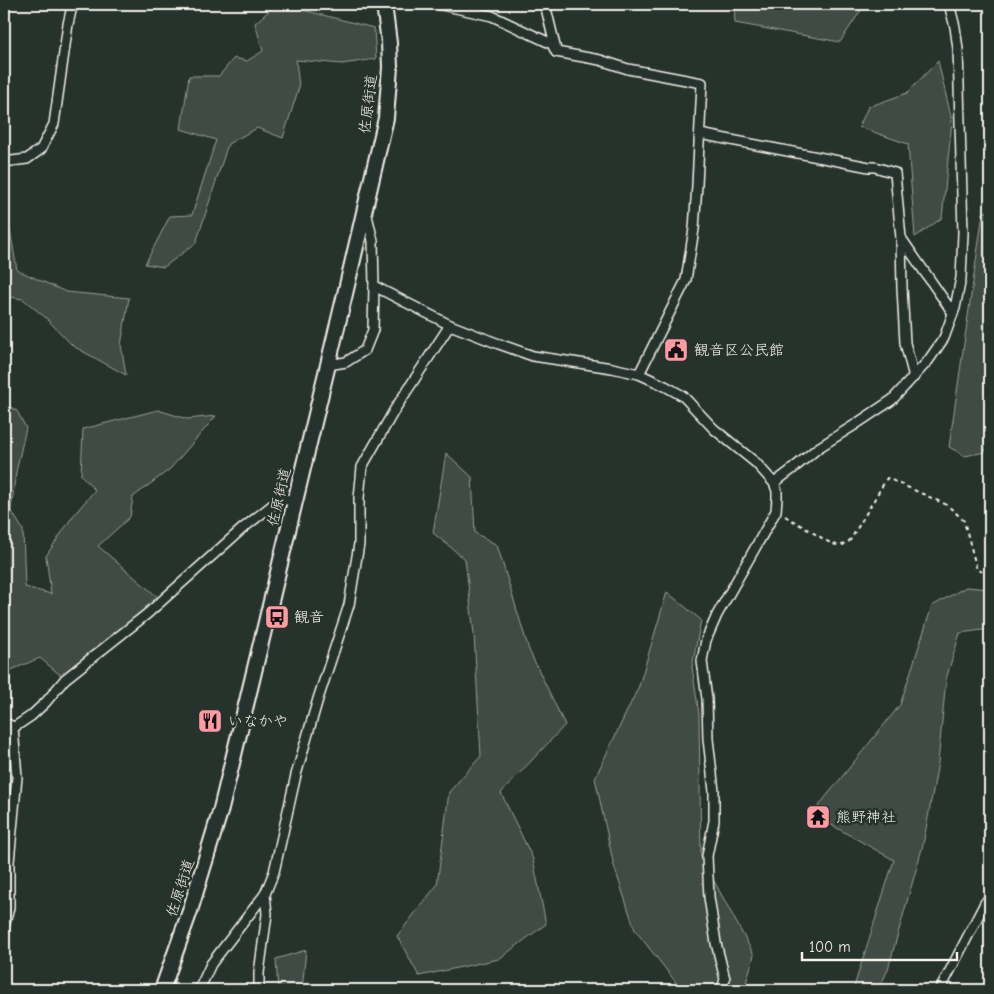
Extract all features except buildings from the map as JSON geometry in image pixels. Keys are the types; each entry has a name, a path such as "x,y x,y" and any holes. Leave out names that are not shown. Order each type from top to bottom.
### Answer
{"highway":[{"name":"佐原街道","path":"162,990 190,910 221,810 386,118 390,43 384,4"}],"street":[{"path":"4,162 27,159 41,149 54,124 68,24 74,4"},
{"path":"437,4 492,16 552,44 556,52"},
{"path":"545,4 556,52"},
{"path":"774,483 818,448 892,400 914,377 944,338 953,314 961,278 963,233 958,49 949,4"},
{"path":"556,52 600,60 628,69 702,83 694,229 686,280 639,374"},
{"path":"700,134 875,167 896,173 901,238 905,343 914,377"},
{"path":"328,365 346,362 365,350 374,330 373,241 365,207"},
{"path":"901,238 953,314"},
{"path":"374,286 450,325 533,356 639,374 666,386 683,396 714,429 756,463 774,483 778,498 776,511 717,615 706,640 702,661 714,791 714,820 707,856 709,897 724,979 722,990"},
{"path":"199,990 211,964 265,894 274,872 296,775 318,699 349,605 359,544 359,498 362,467 395,409 450,325"},
{"path":"4,734 31,716 46,702 65,679 147,614 242,529 275,504 296,497"},
{"path":"4,722 13,727"},
{"path":"4,927 9,908 9,862 17,777 13,727"},
{"path":"259,990 259,973 266,914 265,894"},
{"path":"940,990 985,903 990,897"}],"path":[{"path":"776,511 832,544 839,546 846,544 851,539 888,478 945,504 954,511 964,521 977,570 990,574"}],"shaded area":[{"path":"277,4 294,4 299,9 374,28 376,59 342,64 296,60 299,87 283,138 257,128 228,144 196,243 164,267 145,264 170,216 192,215 216,140 181,129 189,76 219,76 234,58 247,61 263,51 255,23"},
{"path":"734,4 865,4 840,42 735,23"},
{"path":"938,61 952,121 942,218 915,237 908,144 859,127 868,107 907,93"},
{"path":"990,210 990,434 985,452 965,456 949,447 983,213"},
{"path":"4,222 9,224 17,270 66,292 129,298 121,345 126,375 73,346 46,318 23,299 4,296"},
{"path":"4,403 17,411 26,428 16,472 11,510 23,530 25,587 51,594 46,556 73,516 95,490 81,475 83,429 158,410 187,419 216,416 170,469 133,497 130,517 98,546 161,600 65,679 40,658 4,673"},
{"path":"446,453 472,477 475,533 497,545 529,650 565,725 501,793 533,859 546,924 499,959 419,976 397,936 437,885 449,792 481,756 474,634 465,559 433,533"},
{"path":"966,587 990,589 990,629 960,633 946,679 938,763 923,845 888,969 879,990 853,990 894,860 812,814 900,705 932,606"},
{"path":"667,592 701,620 692,667 699,714 701,857 754,955 744,990 682,990 635,930 614,866 595,778 639,686"},
{"path":"306,950 302,990 278,990 276,959"}],"place":[{"name":"観音区公民館","path":"676,350"},
{"name":"観音","path":"277,617"},
{"name":"いなかや","path":"210,721"},
{"name":"熊野神社","path":"818,817"}]}
